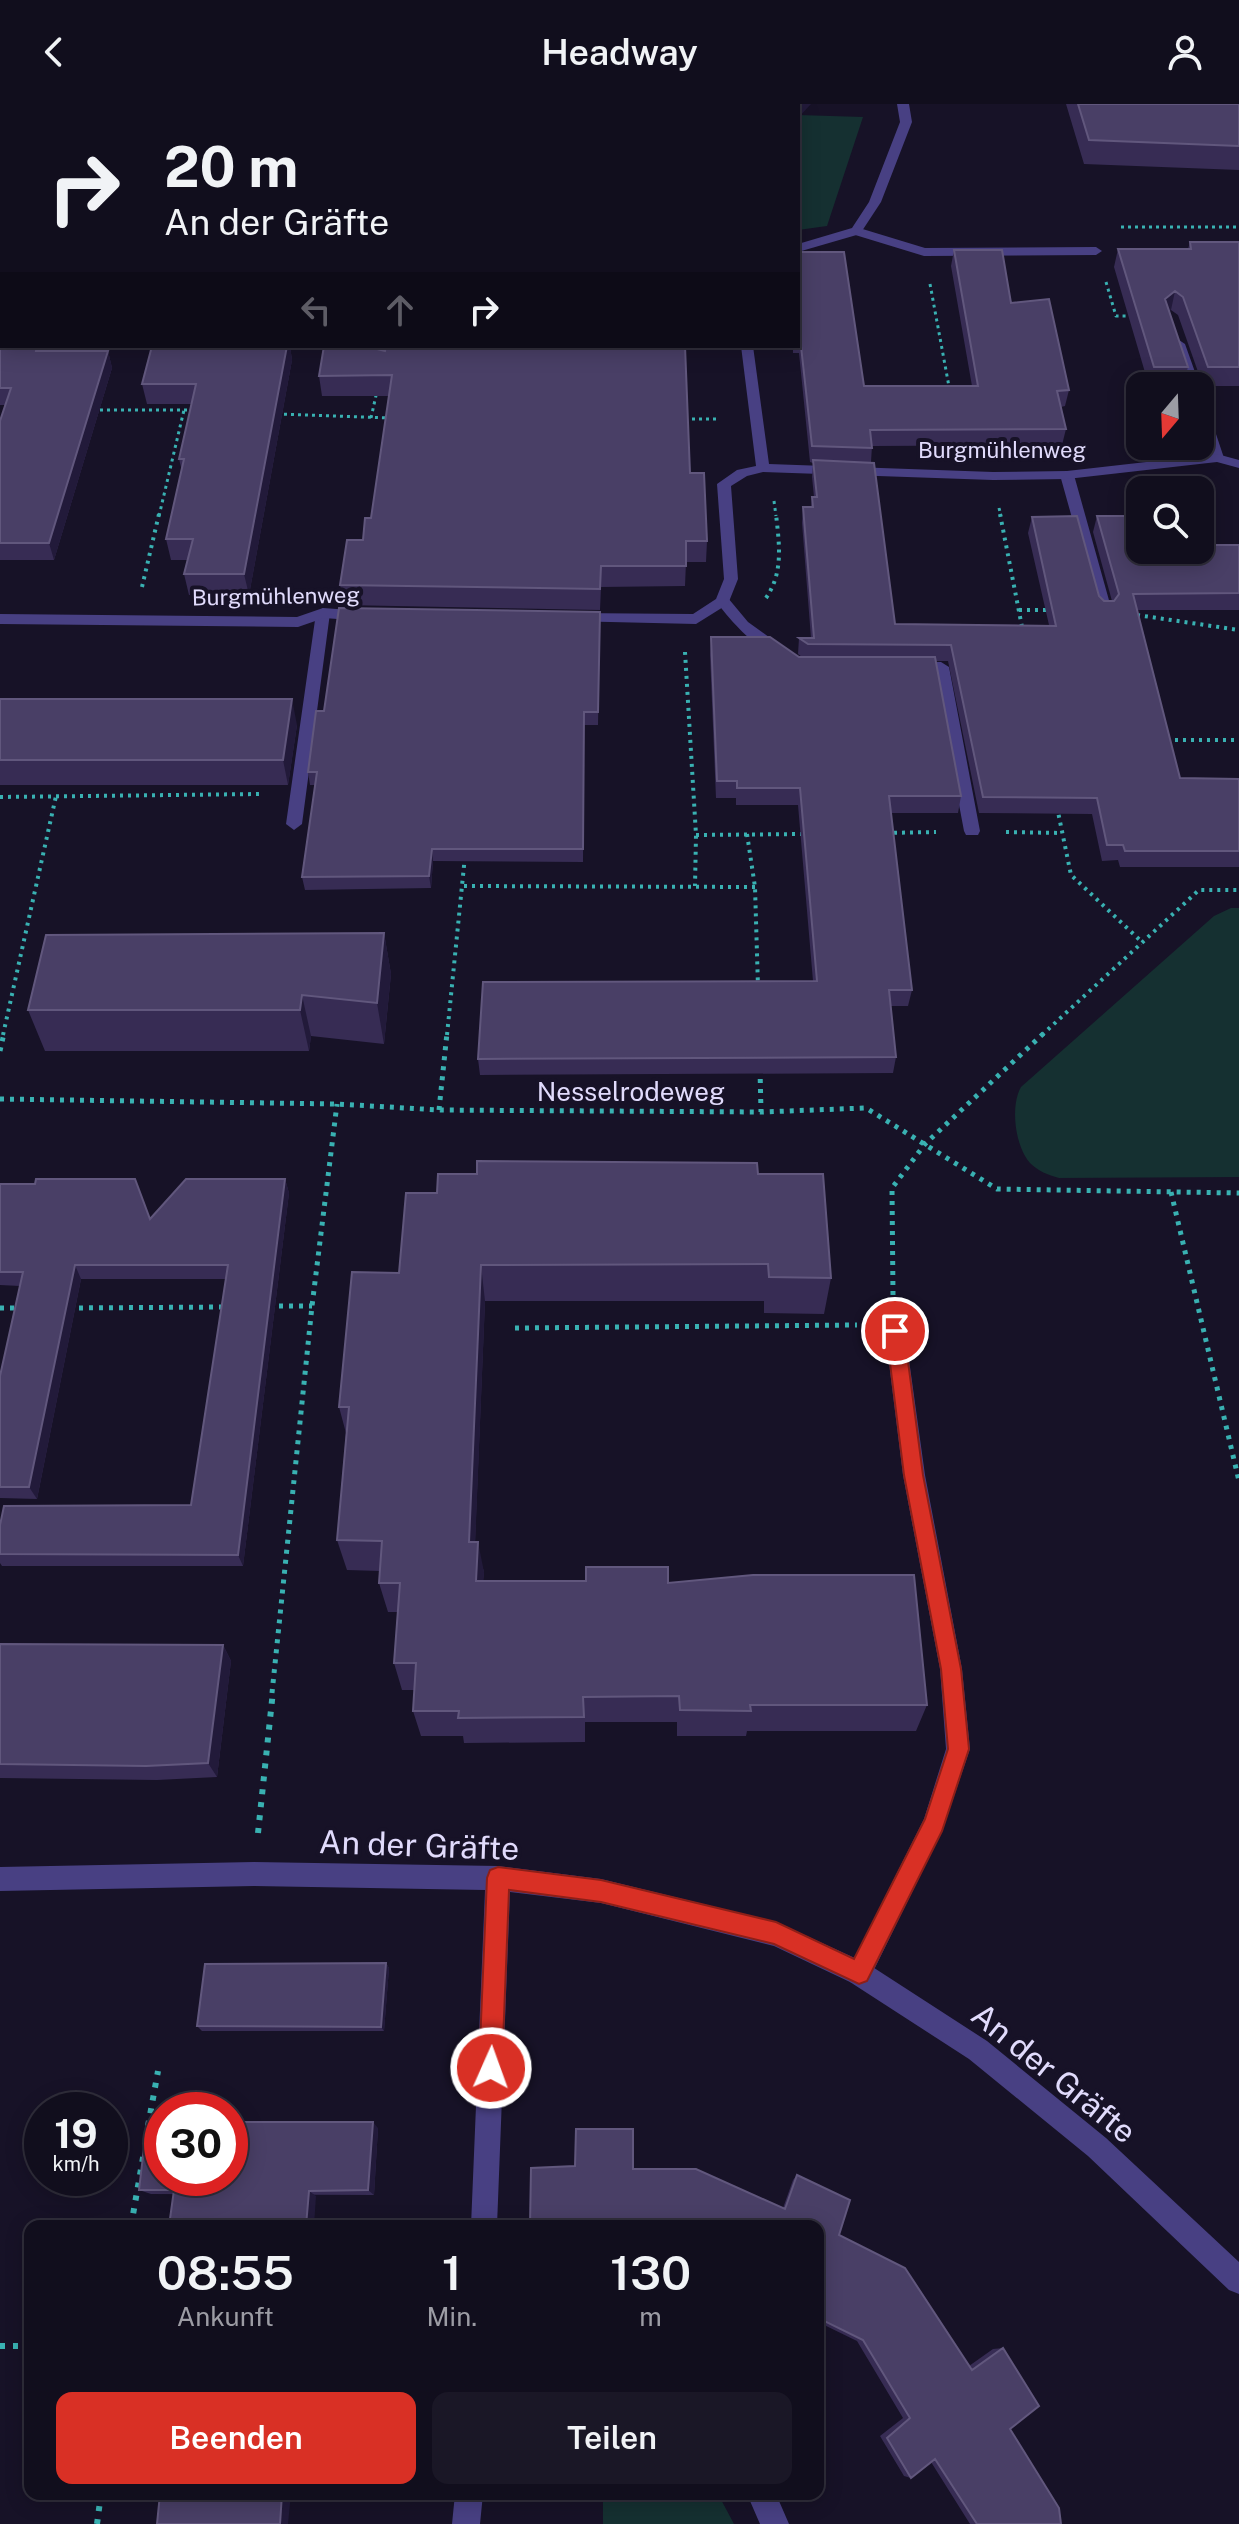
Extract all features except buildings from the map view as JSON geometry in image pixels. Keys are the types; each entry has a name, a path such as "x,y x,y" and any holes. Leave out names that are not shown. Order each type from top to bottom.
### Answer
{"street":[{"path":"856,231 875,202 906,122 903,104"},
{"path":"800,247 856,231 924,252 1096,251"},
{"path":"1169,316 1188,372"},
{"path":"747,348 763,468"},
{"path":"1214,449 1217,458"},
{"name":"Burgmühlenweg","path":"723,601 731,579 724,484 742,473 763,468 993,476 1067,475 1217,458 1239,464"},
{"path":"1067,475 1105,611"},
{"path":"553,618 696,619 723,601 743,625 790,660"},
{"path":"294,824 323,613"},
{"name":"Burgmühlenweg","path":"0,619 298,622 323,613 378,616"},
{"path":"895,667 941,667 972,831"},
{"path":"859,1973 934,1823 958,1749 951,1669 914,1475 894,1328"},
{"name":"An der Gräfte","path":"0,1879 254,1874 498,1878 601,1891 776,1934 859,1973 978,2050 1097,2147 1239,2280"},
{"path":"484,2220 498,1878"},
{"path":"466,2524 468,2500"},
{"path":"764,2500 775,2524"}],"path":[{"path":"1096,251 1116,316 1169,316"},
{"path":"924,252 952,401"},
{"path":"371,418 379,379"},
{"path":"92,410 199,411"},
{"path":"135,619 184,410"},
{"path":"278,414 402,418"},
{"path":"679,419 756,420"},
{"path":"993,476 1025,638"},
{"path":"684,641 696,835 695,886"},
{"path":"1165,740 1239,740"},
{"path":"0,797 297,794"},
{"path":"0,1051 56,796"},
{"path":"1056,802 1071,875 1143,943"},
{"path":"882,833 1061,833"},
{"path":"747,834 755,887 758,992"},
{"path":"696,835 807,834"},
{"path":"439,1110 465,854"},
{"path":"464,886 755,887"},
{"path":"515,1328 894,1328 892,1188 925,1144 1199,890 1239,890"},
{"path":"760,1067 761,1112"},
{"name":"Nesselrodeweg","path":"0,1099 337,1104 439,1110 761,1112 866,1108 997,1189 1239,1193"},
{"path":"254,1874 312,1306 337,1104"},
{"path":"1171,1192 1239,1481"},
{"path":"265,1306 312,1306"},
{"path":"62,1308 234,1307"},
{"path":"0,1308 31,1308"},
{"path":"154,2092 158,2071"},
{"path":"132,2220 144,2149"},
{"path":"0,2346 24,2346"},
{"path":"97,2524 100,2500"}],"green space":[{"path":"800,115 863,117 827,226 800,230"},
{"path":"1231,908 1239,908 1239,1177 1059,1178 1036,1168 1025,1156 1016,1126 1016,1104 1021,1087 1214,916"},
{"path":"603,2500 721,2500 734,2524 603,2524"}],"route":[{"path":"491,2068 498,1878 601,1891 776,1934 859,1973 934,1823 958,1749 951,1669 914,1475 895,1331"}]}
